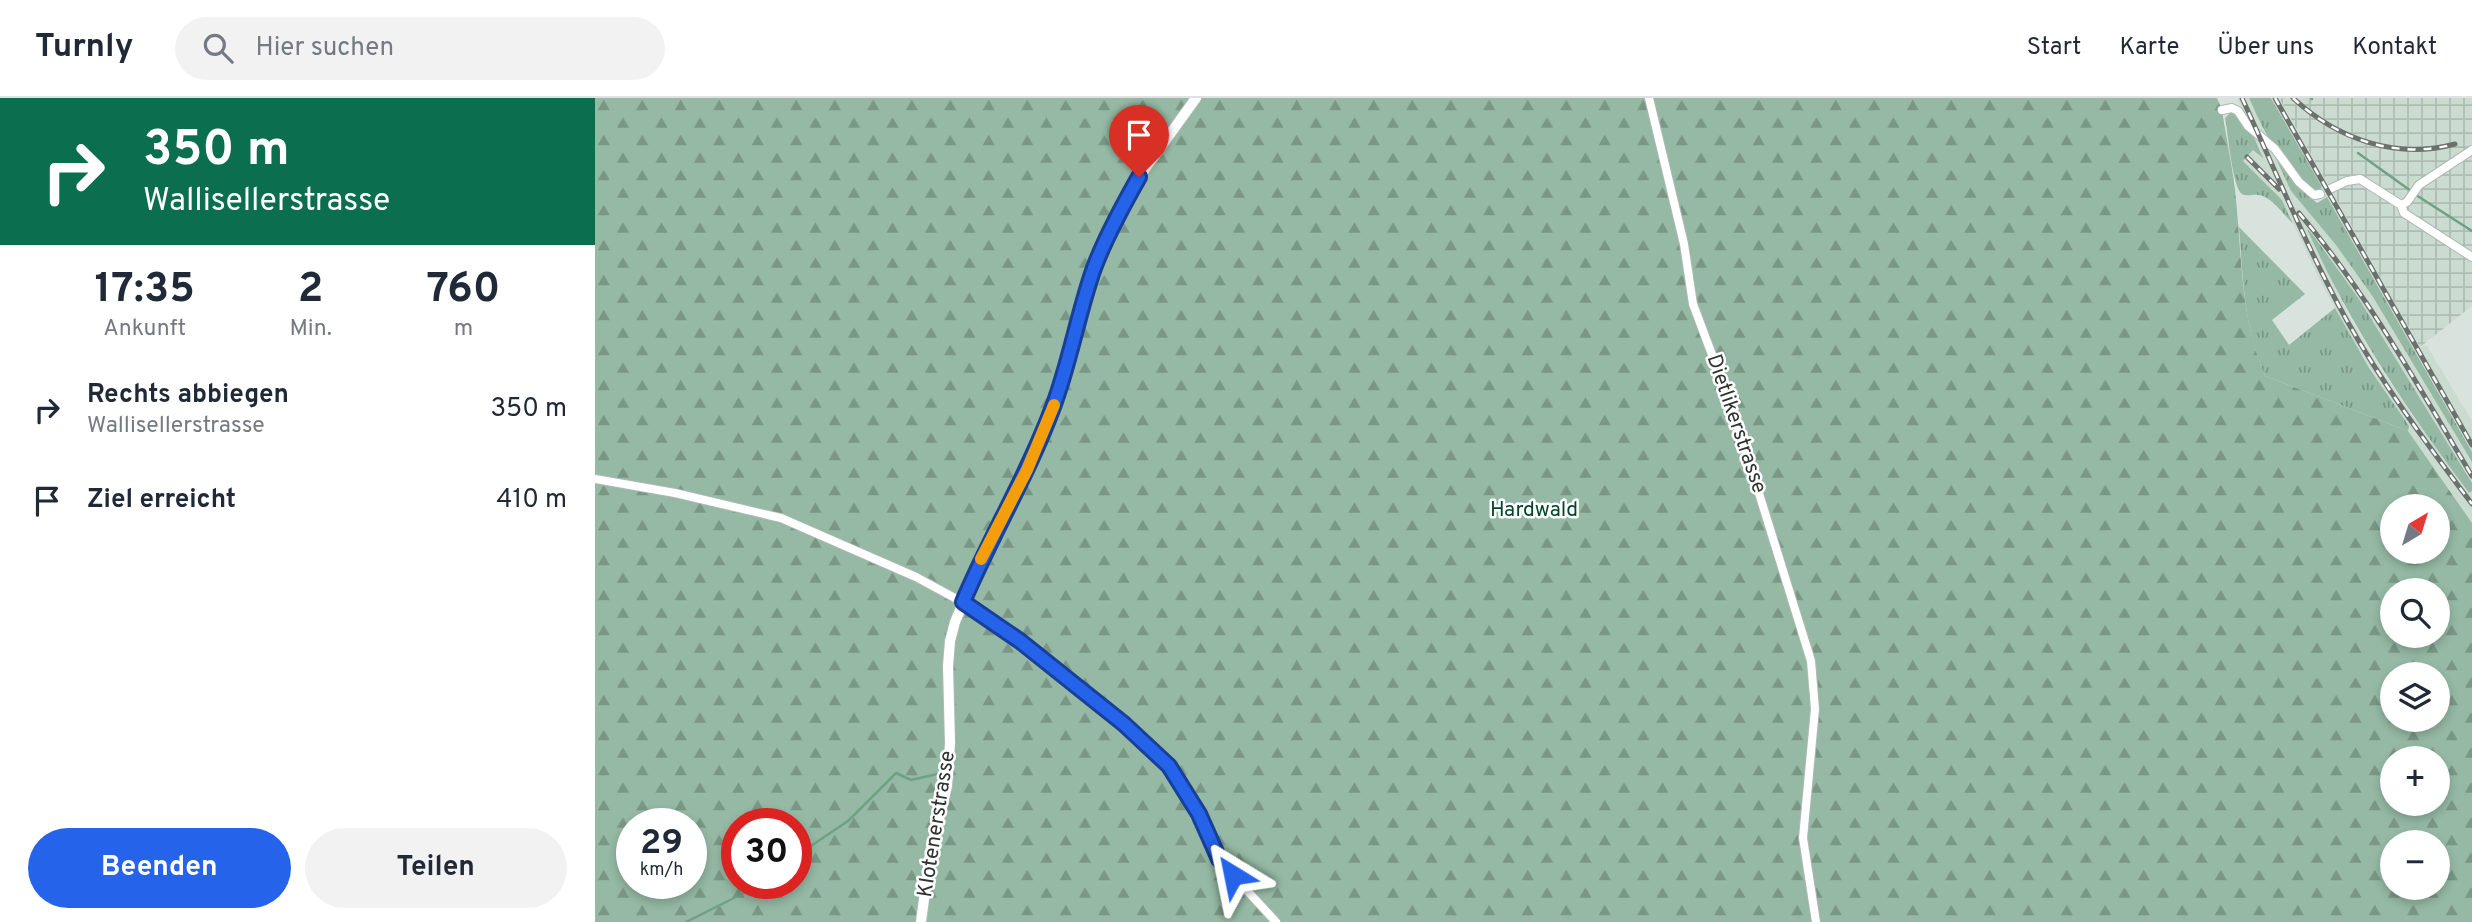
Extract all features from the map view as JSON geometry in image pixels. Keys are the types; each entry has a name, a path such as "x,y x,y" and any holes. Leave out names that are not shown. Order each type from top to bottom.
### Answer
{"street":[{"name":"Klotenerstrasse","path":"921,922 930,855 947,786 950,743 950,641 963,602 986,548 1040,439 1061,383 1094,269 1116,217 1139,177 1196,98"},
{"name":"Dietlikerstrasse","path":"1649,98 1684,244 1693,304 1735,416 1796,604 1811,661 1815,709 1803,838 1816,922"},
{"path":"2222,110 2232,108 2238,111 2248,126 2275,149 2301,185 2314,195 2320,194"},
{"path":"2401,205 2417,187 2472,150"},
{"path":"2330,189 2347,181 2360,179 2401,205 2404,214 2472,257"},
{"path":"595,479 675,493 781,518 916,577 963,602 1030,649 1124,724 1169,766 1199,814 1219,859 1276,922"}],"shaded area":[{"path":"2237,98 2249,98 2291,191 2336,245 2373,297 2472,462 2472,483 2359,299 2307,229 2350,318 2376,362 2468,493 2472,491 2472,523 2369,369 2320,281 2282,200 2243,161 2253,150 2262,156"},
{"path":"2271,98 2279,98 2420,347 2427,346 2472,421 2472,452 2328,198 2324,199 2320,194 2318,190 2322,187"},
{"path":"2279,98 2472,98 2472,306 2420,347"}],"green space":[{"name":"Hardwald","path":"595,98 2217,98 2222,110 2234,180 2246,308 2265,376 2408,431 2472,523 2472,922 595,922"},
{"path":"2249,98 2271,98 2322,187 2317,192 2284,162 2268,138"},
{"path":"2232,111 2253,135 2263,158 2253,150 2243,161 2282,200 2293,224 2269,199 2259,195 2244,195 2239,189 2233,170 2225,118"},
{"path":"2272,150 2296,184 2317,203 2327,197 2472,452 2472,462 2373,297 2336,245 2291,191"},
{"path":"2239,227 2305,294 2272,320 2289,345 2335,308 2369,368 2409,426 2408,431 2265,376 2249,321"},
{"path":"2307,229 2359,299 2472,483 2472,491 2469,493 2381,366 2342,300"}],"waterway":[{"path":"2358,153 2411,191"},
{"path":"2416,195 2472,231"},
{"path":"812,845 848,821 896,773 911,780 942,773"},
{"path":"686,922 732,899"}],"railway":[{"path":"2242,98 2305,237 2346,319 2390,391 2472,504"},
{"path":"2275,98 2472,445"},
{"path":"2293,98 2329,125 2368,142 2411,149 2455,144"},
{"path":"2247,157 2279,189"},
{"path":"2299,213 2369,308 2472,476"}],"slow traffic":[{"path":"981,559 1027,470 1054,405"}],"route":[{"path":"1139,177 1116,217 1094,269 1060,386 1040,439 1027,470 986,548 963,602 1020,641 1124,724 1169,766 1199,814 1219,859 1233,875"}]}
